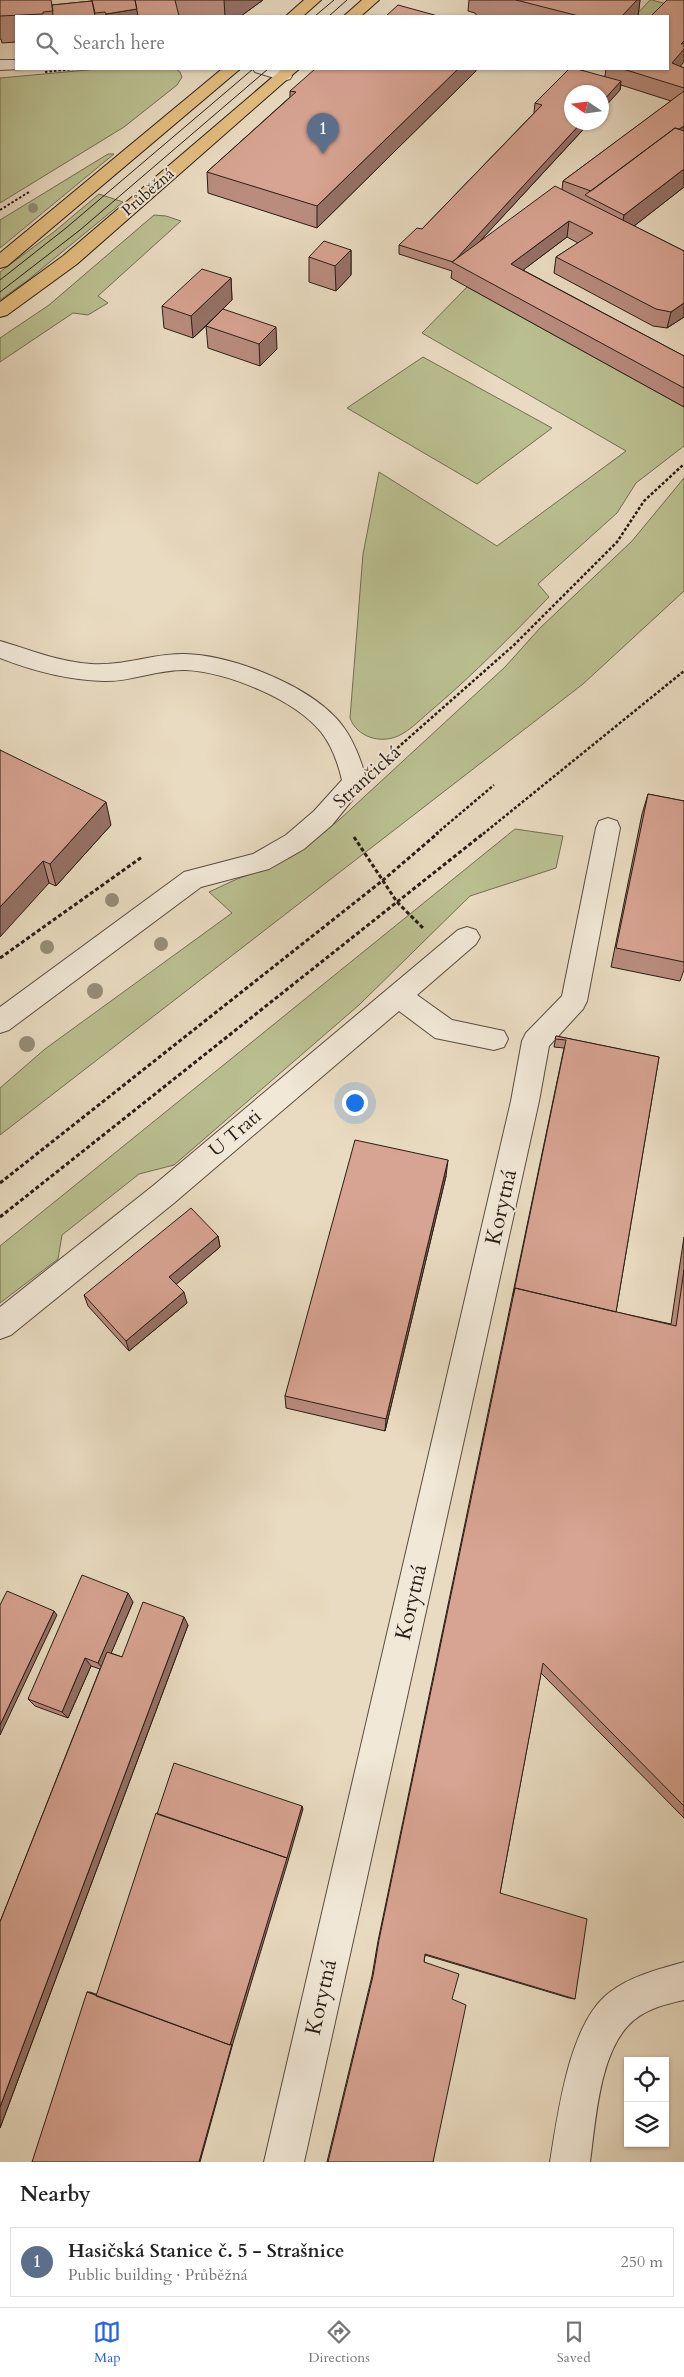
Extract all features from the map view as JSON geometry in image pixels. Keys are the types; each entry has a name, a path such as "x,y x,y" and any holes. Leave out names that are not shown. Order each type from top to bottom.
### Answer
{"main road":[{"path":"295,15 313,0"},
{"path":"353,15 371,0"},
{"path":"0,262 231,70"},
{"name":"Průběžná","path":"0,311 70,260 288,72"}],"street":[{"path":"0,65 15,65"},
{"path":"270,70 288,72"},
{"path":"0,649 47,665 98,672 122,672 183,662 225,667 299,702 327,723 344,746 347,791"},
{"name":"Strančická","path":"0,1022 193,879 260,862 295,842 323,818 347,791"},
{"name":"Korytná","path":"284,2162 523,1110 536,1041 574,1001 608,828"},
{"name":"U Trati","path":"0,1325 164,1194 457,945"},
{"path":"398,994 444,1030 494,1039"},
{"path":"570,2162 585,2077 597,2041 614,2013 637,1996 684,1981"}],"path":[{"name":"Strančická","path":"347,791 400,747 514,644 617,542 644,501 684,464"},
{"path":"0,1217 684,671"},
{"path":"0,1183 382,881 494,785"},
{"path":"347,791 355,838 382,881 397,902 457,945"},
{"path":"0,958 142,857"}],"green space":[{"path":"650,0 674,6 665,15 636,15"},
{"path":"87,70 177,70 182,77 177,85 124,127 0,203 0,78"},
{"path":"108,154 114,154 0,248 0,220"},
{"path":"99,194 123,202 28,280 0,300 0,272 55,231"},
{"path":"154,215 166,216 181,221 98,296 108,303 88,315 73,313 0,362 0,338 49,305"},
{"path":"467,287 684,407 684,446 636,483 617,513 538,584 549,597 479,668 408,730 398,736 377,739 358,730 350,718 363,554 379,472 497,546 626,451 422,333"},
{"path":"423,357 552,428 477,484 347,408"},
{"path":"684,478 684,591 583,684 0,1135 0,1088 45,1049 232,913 209,892 237,879 274,866 298,853 339,820 505,667 540,628 632,541"},
{"path":"515,829 563,836 556,868 470,896 359,1005 174,1165 139,1174 62,1235 58,1259 0,1303 0,1246"}],"building":[{"path":"0,0 51,0 53,11 43,12 43,14 0,16"},
{"path":"92,0 135,0 137,9 106,14 105,12 95,13"},
{"path":"135,0 175,0 179,15 138,15"},
{"path":"516,0 637,0 623,15 575,15"},
{"path":"667,0 684,0 684,41 681,44 684,44 684,49 672,63 684,68 684,88 626,70 669,70 669,15 652,15"},
{"path":"92,1 95,15 53,15 52,5"},
{"path":"398,5 434,15 387,15"},
{"path":"314,70 457,70 317,206 207,172 296,92 290,91"},
{"path":"568,70 581,70 621,81 609,94 609,85 564,85 564,130 575,130 452,262 399,245 417,228 422,229 542,105 535,103"},
{"path":"684,91 684,126 679,129 675,128 591,191 563,181"},
{"path":"675,128 684,131 684,169 624,215 585,195"},
{"path":"555,186 684,251 684,303 671,312 656,309 556,257 593,233 569,221 511,264 684,356 684,388 452,262"},
{"path":"324,241 351,250 335,266 309,257"},
{"path":"202,269 231,278 191,316 162,306"},
{"path":"223,309 276,327 259,344 206,326"},
{"path":"0,750 106,802 50,864 43,861 0,907"},
{"path":"648,794 684,801 684,962 616,948"},
{"path":"556,1036 659,1057 616,1312 515,1288 513,1296 566,1040 555,1039"},
{"path":"355,1140 448,1160 386,1419 285,1396"},
{"path":"191,1208 218,1236 169,1277 184,1292 126,1341 84,1295"},
{"path":"684,1270 684,1806 543,1663 500,1893 587,1919 575,1999 425,1954 424,1962 459,1974 452,1999 466,2005 433,2162 328,2162 373,1976 515,1288 676,1326"},
{"path":"82,1575 128,1593 98,1663 85,1658 62,1712 28,1699"},
{"path":"7,1591 54,1611 0,1725 0,1605"},
{"path":"143,1602 184,1617 0,2107 0,1922 107,1652 122,1657"},
{"path":"174,1763 302,1806 287,1858 157,1814"},
{"path":"156,1813 287,1858 230,2045 96,1996"},
{"path":"87,1992 230,2045 232,2044 199,2162 32,2162"}],"tram line":[{"path":"316,15 334,0"},
{"path":"330,15 347,0"},
{"path":"0,280 66,228 252,70"},
{"path":"0,292 80,230 267,70"}],"place":[{"name":"Hasičská Stanice č. 5 - Strašnice","path":"323,154"}]}
